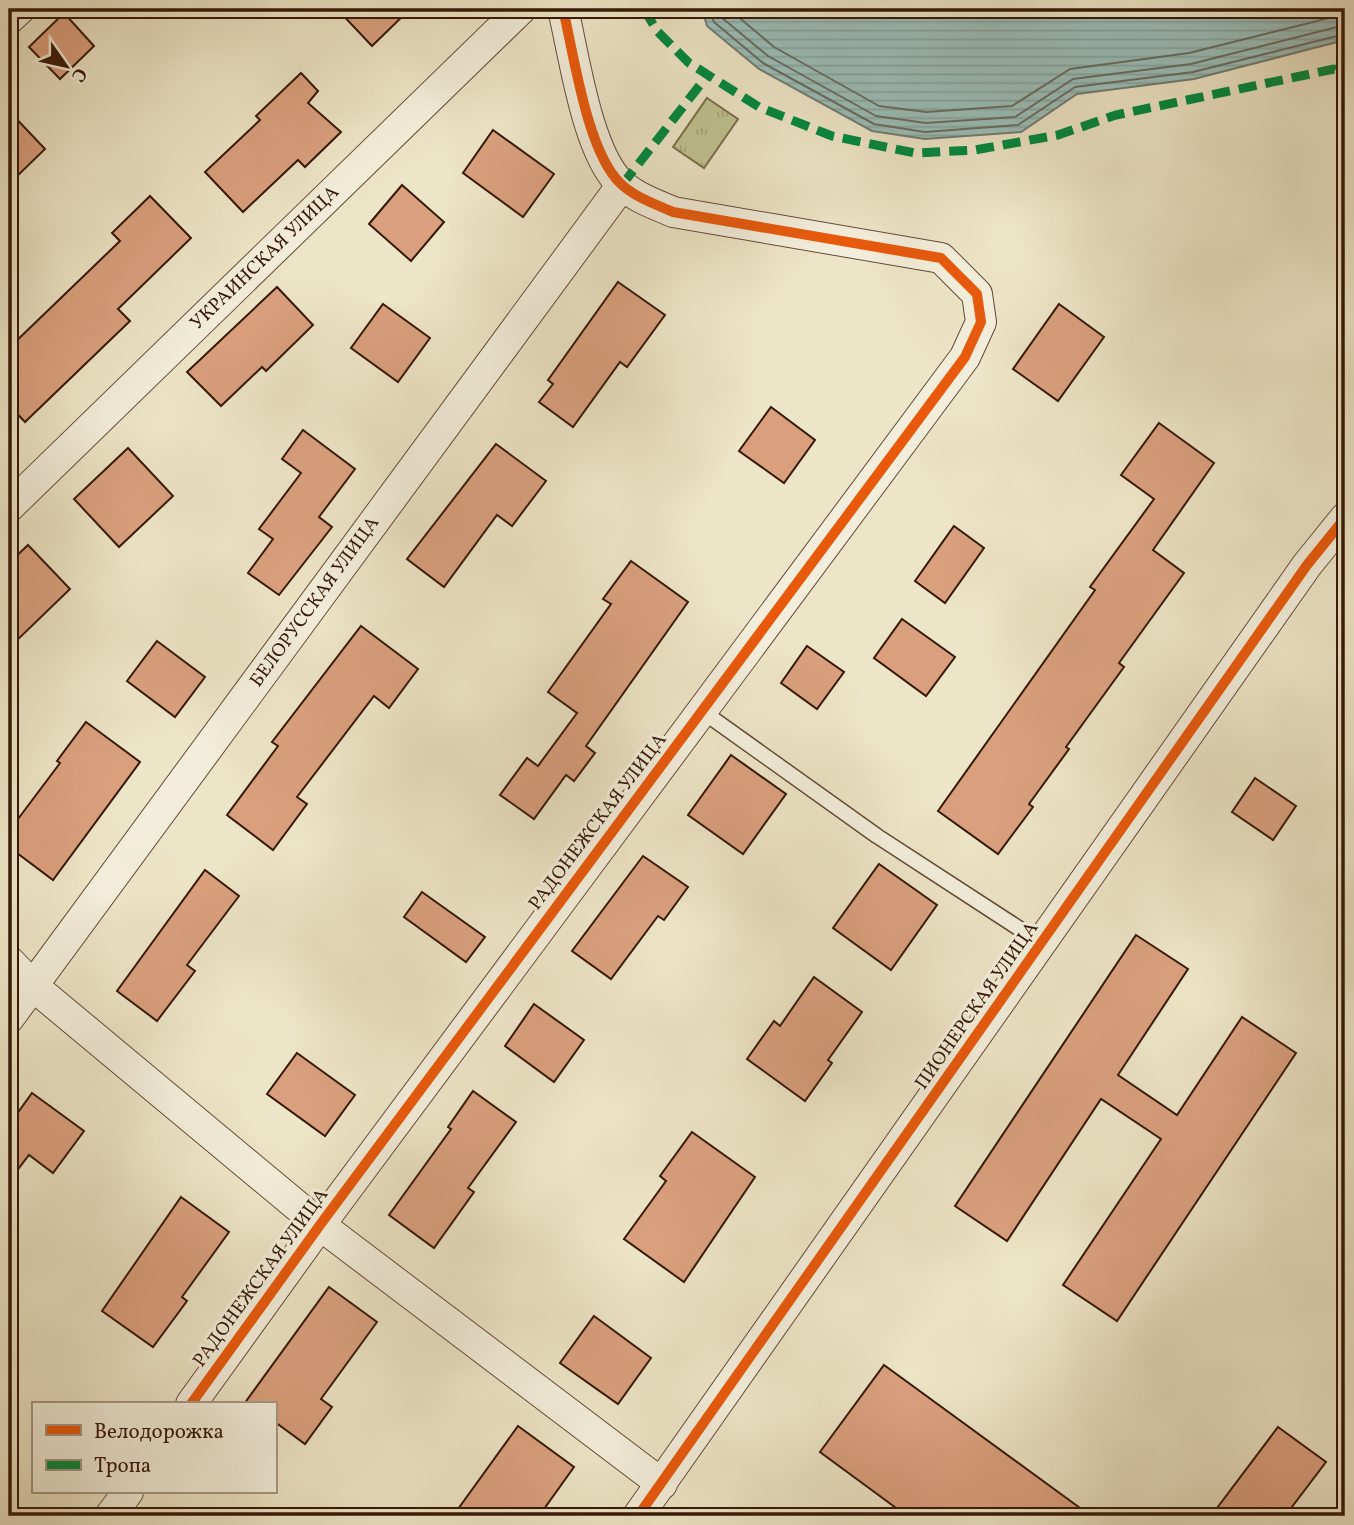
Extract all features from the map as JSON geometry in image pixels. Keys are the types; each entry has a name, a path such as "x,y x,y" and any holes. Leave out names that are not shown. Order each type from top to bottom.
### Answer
{"street":[{"path":"9,19 20,9"},
{"name":"УКРАИНСКАЯ УЛИЦА","path":"9,507 521,9"},
{"path":"563,9 598,149 622,185"},
{"name":"РАДОНЕЖСКАЯ УЛИЦА","path":"192,1402 320,1225 965,357 981,323 977,294 941,258 673,212 646,201 622,185"},
{"name":"БЕЛОРУССКАЯ УЛИЦА","path":"9,1018 622,185"},
{"name":"ПИОНЕРСКАЯ УЛИЦА","path":"638,1516 1043,944 1307,565 1345,518"},
{"path":"9,961 33,986 320,1225 662,1484"},
{"path":"110,1516 126,1494"}],"lane":[{"path":"702,711 877,836 1043,944"}],"green space":[{"path":"707,98 738,119 704,168 673,147"}],"water":[{"path":"702,9 1345,9 1345,40 1194,79 1077,94 1021,132 925,139 872,131 759,69 707,26"}],"building":[{"path":"337,9 410,9 372,46"},
{"path":"64,13 94,46 60,79 29,47"},
{"path":"301,73 318,91 308,103 341,132 305,167 298,160 243,212 205,172 260,120 256,116"},
{"path":"9,111 45,149 9,184"},
{"path":"493,130 554,174 523,217 463,173"},
{"path":"402,185 444,222 411,261 369,224"},
{"path":"150,196 191,238 118,309 130,321 25,422 9,405 9,348 120,241 112,233"},
{"path":"618,282 665,315 627,367 620,362 573,427 539,402 553,384 548,380"},
{"path":"277,287 313,325 266,371 262,367 221,406 187,372"},
{"path":"383,304 430,338 398,382 351,348"},
{"path":"1059,304 1104,337 1058,401 1013,369"},
{"path":"771,407 815,440 784,483 739,451"},
{"path":"1159,423 1214,463 1153,550 1184,573 1119,663 1124,667 1066,747 1069,749 1029,804 1033,807 998,854 938,811 1095,590 1090,587 1154,499 1121,475"},
{"path":"303,430 355,469 319,517 332,527 279,595 248,573 273,539 259,529 301,473 282,459"},
{"path":"496,444 546,481 512,526 497,515 444,587 407,559"},
{"path":"128,448 173,496 119,547 74,499"},
{"path":"954,526 984,548 945,603 915,581"},
{"path":"28,545 70,589 9,648 9,563"},
{"path":"631,561 688,602 586,746 595,753 574,781 566,775 534,819 500,795 527,758 538,766 577,713 548,692 611,604 603,599"},
{"path":"902,619 955,657 926,696 874,658"},
{"path":"361,626 418,669 389,708 374,696 297,797 307,804 273,850 227,815 278,746 272,742"},
{"path":"157,641 205,677 175,717 127,681"},
{"path":"807,646 844,672 817,709 781,683"},
{"path":"86,722 140,762 53,880 9,847 9,831 60,763 57,761"},
{"path":"731,755 786,794 743,854 688,815"},
{"path":"1255,778 1296,806 1273,840 1232,812"},
{"path":"643,856 688,887 664,920 658,916 611,979 572,951"},
{"path":"879,864 937,905 891,970 833,928"},
{"path":"205,870 239,896 187,965 195,971 157,1021 117,991"},
{"path":"422,892 485,937 466,962 404,917"},
{"path":"1136,935 1188,969 1118,1075 1177,1115 1242,1017 1296,1053 1117,1321 1063,1285 1161,1139 1101,1099 1007,1241 955,1206"},
{"path":"814,977 862,1012 828,1060 832,1063 805,1101 747,1059 774,1021 780,1026"},
{"path":"534,1004 584,1040 554,1082 505,1046"},
{"path":"297,1053 355,1095 325,1136 267,1094"},
{"path":"473,1091 516,1122 468,1188 474,1192 434,1248 389,1215 451,1129 448,1127"},
{"path":"32,1093 84,1131 53,1173 29,1155 9,1181 9,1125"},
{"path":"692,1132 755,1177 684,1282 624,1239 666,1181 660,1176"},
{"path":"181,1197 229,1232 182,1297 187,1301 153,1347 102,1311"},
{"path":"329,1287 377,1322 321,1399 332,1407 305,1444 276,1423 276,1402 245,1402"},
{"path":"594,1316 651,1358 618,1404 560,1363"},
{"path":"884,1365 1091,1516 907,1516 820,1452"},
{"path":"518,1426 574,1467 539,1516 453,1516"},
{"path":"1278,1427 1326,1462 1285,1516 1211,1516"}],"marked path":[{"path":"644,9 657,31 689,63 759,107 832,136 915,153 975,150 1058,135 1116,115 1334,69 1345,75"},
{"path":"622,185 707,76"}],"cycle path":[{"path":"192,1402 320,1225 965,357 981,322 977,294 941,258 673,212 626,188 609,168 590,126 563,9"},
{"path":"638,1516 1307,565 1345,518"}]}
